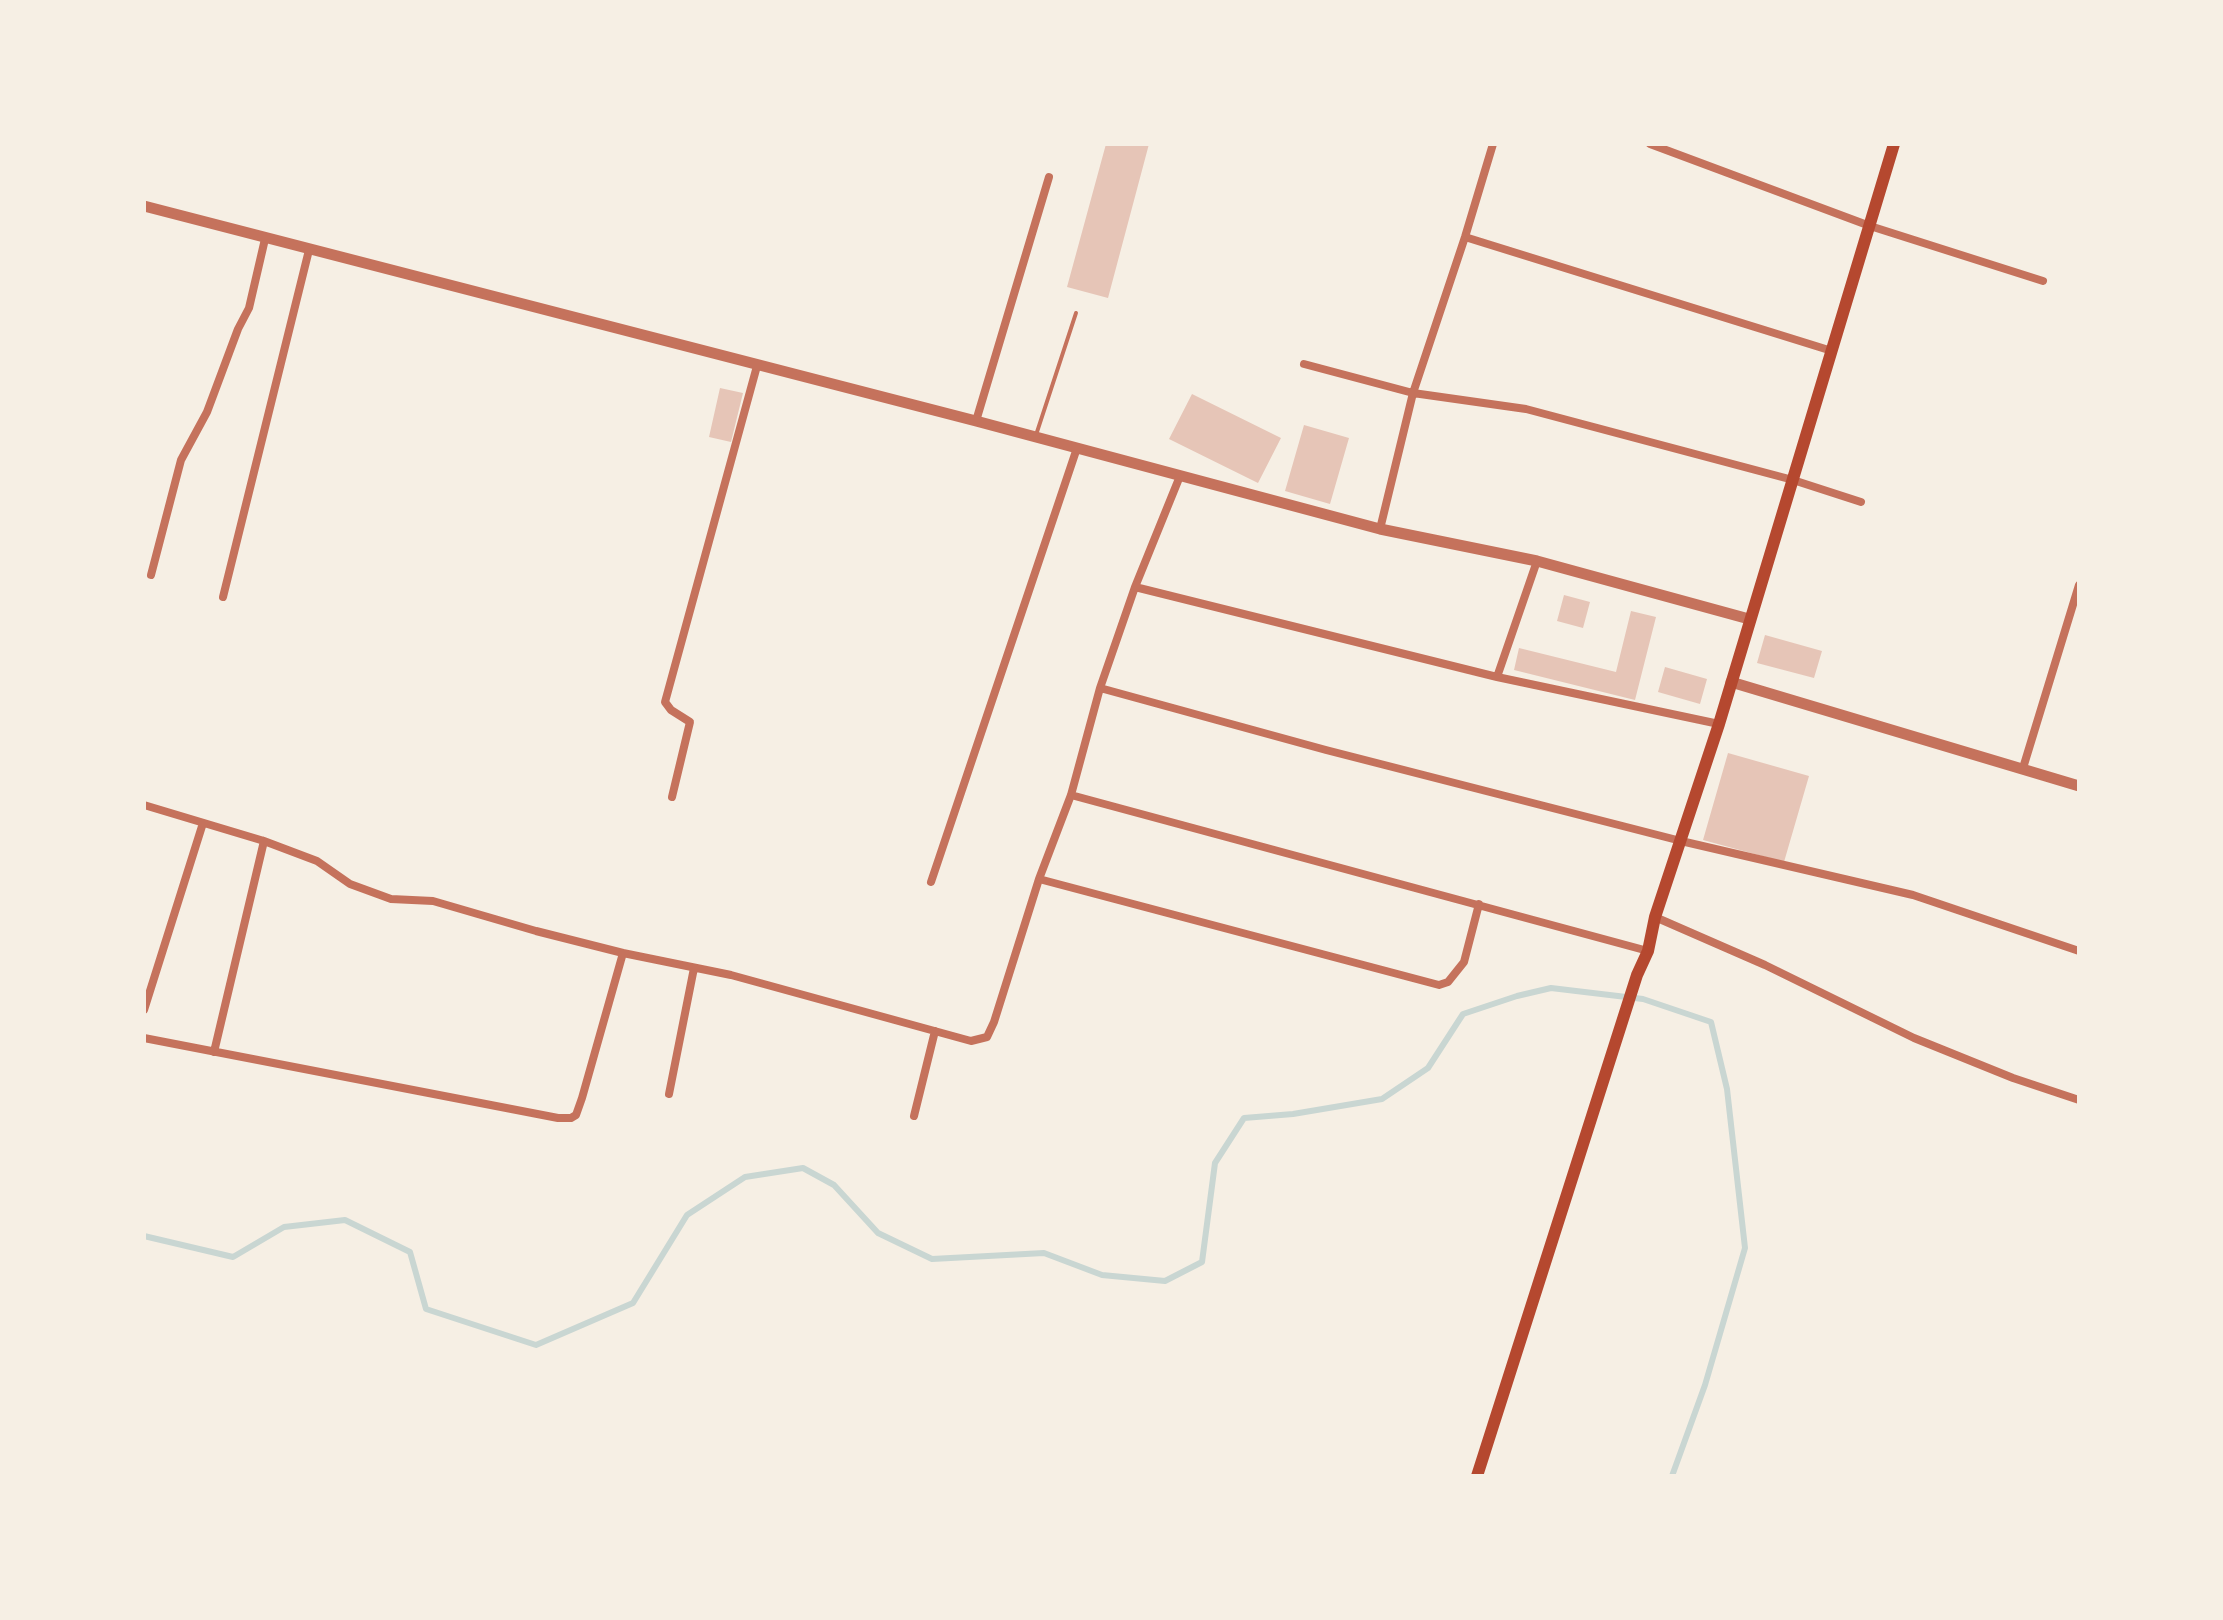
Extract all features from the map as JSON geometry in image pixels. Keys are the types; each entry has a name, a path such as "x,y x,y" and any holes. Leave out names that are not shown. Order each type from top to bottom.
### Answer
{"main road":[{"path":"1477,1476 1637,975 1648,951 1655,917 1719,724 1894,144"}],"street":[{"path":"1380,529 1413,393 1493,144"},
{"path":"1650,144 1870,226 2043,281"},
{"path":"976,421 1049,177"},
{"path":"144,206 1380,529 1537,561 1749,619"},
{"path":"1465,237 1832,351"},
{"path":"151,575 181,460 207,412 249,308 265,239"},
{"path":"223,597 309,250"},
{"path":"1304,364 1413,393 1526,409 1793,480 1861,502"},
{"path":"672,797 690,722 666,706 665,702 757,366"},
{"path":"931,882 1077,448"},
{"path":"144,805 264,841 317,861 350,884 391,899 433,901 623,953 731,975 971,1041 987,1037 1039,879 1071,795 1100,688 1135,587 1180,476"},
{"path":"1497,677 1537,561"},
{"path":"2023,768 2079,585"},
{"path":"1135,587 1497,677 1719,724"},
{"path":"1731,682 2079,786"},
{"path":"1100,688 1326,750 1681,841 1913,895 2079,951"},
{"path":"1071,795 1648,951"},
{"path":"144,1010 203,823"},
{"path":"214,1052 264,841"},
{"path":"1039,879 1439,985 1448,982 1464,962 1479,904"},
{"path":"1655,917 1765,965 1914,1038 2013,1078 2079,1100"},
{"path":"144,1038 571,1118 576,1115 582,1098 623,953"},
{"path":"669,1094 694,968"},
{"path":"914,1116 935,1031"}],"lane":[{"path":"1036,437 1076,313"}],"building":[{"path":"1106,144 1149,144 1108,298 1067,287"},
{"path":"720,388 743,393 731,442 709,437"},
{"path":"1192,394 1281,438 1258,483 1169,439"},
{"path":"1304,425 1349,438 1330,504 1285,491"},
{"path":"1564,595 1590,602 1583,628 1557,621"},
{"path":"1631,611 1656,617 1635,700 1514,670 1519,648 1616,672"},
{"path":"1765,635 1822,651 1814,678 1757,663"},
{"path":"1665,667 1707,679 1700,704 1658,692"},
{"path":"1728,753 1809,776 1784,862 1703,840"}],"waterway":[{"path":"144,1236 233,1257 284,1227 345,1220 410,1252 426,1309 536,1345 633,1303 687,1215 745,1177 803,1168 834,1185 878,1233 932,1259 1044,1253 1102,1275 1165,1281 1202,1262 1215,1163 1244,1118 1293,1114 1382,1099 1428,1068 1463,1014 1517,996 1551,988 1643,999 1711,1022 1727,1089 1745,1248 1705,1385 1672,1476"}]}
